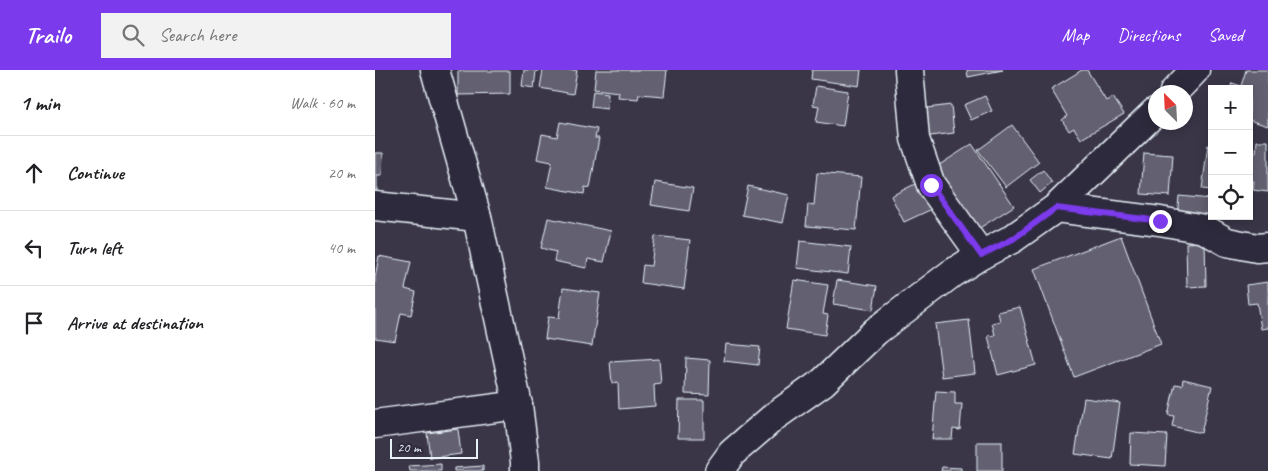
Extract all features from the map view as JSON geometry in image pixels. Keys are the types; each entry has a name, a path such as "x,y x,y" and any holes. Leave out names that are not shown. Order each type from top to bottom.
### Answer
{"street":[{"path":"435,70 477,217 518,405 525,471"},
{"path":"909,70 915,139 931,185 981,255"},
{"path":"1181,85 1195,70"},
{"path":"719,471 732,453 775,416 823,382 875,331 951,274 981,255 1013,239 1056,208 1148,119"},
{"path":"375,206 477,217"},
{"path":"1056,208 1169,223 1204,230 1227,242 1257,248 1268,247"},
{"path":"375,424 518,405"}],"building":[{"path":"524,70 540,70 536,71 534,88 522,86"},
{"path":"543,70 577,70 573,94 540,88"},
{"path":"596,70 667,70 664,96 639,94 638,99 618,97 619,92 594,89"},
{"path":"812,70 861,70 859,86 811,79"},
{"path":"967,70 1003,70 968,77"},
{"path":"1082,70 1087,70 1106,101 1113,97 1124,114 1081,139 1074,128 1069,131 1062,120 1067,116 1051,89"},
{"path":"1246,70 1268,70 1268,126 1253,121 1253,85 1241,85"},
{"path":"458,71 510,71 510,94 458,95"},
{"path":"816,86 848,91 843,126 816,122 819,106 813,105"},
{"path":"593,91 608,93 607,109 591,107"},
{"path":"985,96 992,111 971,120 964,105"},
{"path":"951,105 954,133 923,137 919,109"},
{"path":"560,122 597,129 595,138 599,138 590,188 585,187 584,194 547,187 552,162 537,159 542,134 557,137"},
{"path":"1012,125 1039,162 1006,187 978,150"},
{"path":"1257,141 1268,141 1268,192 1253,190 1253,153 1256,153"},
{"path":"972,144 1014,206 978,229 936,167"},
{"path":"1208,145 1208,190 1202,189"},
{"path":"375,153 383,153 382,176 377,176 377,196 375,196"},
{"path":"1144,153 1173,155 1170,196 1141,194"},
{"path":"1043,170 1052,183 1040,193 1030,180"},
{"path":"817,173 861,177 856,230 806,226 808,204 814,205"},
{"path":"655,182 693,188 689,211 651,205"},
{"path":"919,182 932,209 904,222 891,196"},
{"path":"748,186 789,195 783,223 742,215"},
{"path":"1179,196 1208,199 1209,221 1177,218"},
{"path":"548,218 611,231 604,262 588,259 586,268 554,261 556,252 541,248"},
{"path":"655,236 690,240 684,289 641,283 643,265 651,266"},
{"path":"1121,236 1161,344 1074,377 1034,269"},
{"path":"800,241 851,247 848,274 797,268"},
{"path":"1205,242 1206,286 1187,287 1186,243"},
{"path":"379,256 411,262 405,289 416,292 411,315 401,313 395,341 375,338 375,278"},
{"path":"794,280 828,285 823,314 828,315 825,335 786,329"},
{"path":"837,280 877,286 873,310 833,304"},
{"path":"1268,282 1268,328 1261,329 1257,303 1248,304 1246,285"},
{"path":"563,288 600,293 592,346 545,339 548,317 559,318"},
{"path":"1020,307 1036,365 998,375 988,336 995,335 992,323 1000,321 998,312"},
{"path":"969,320 975,373 942,377 935,324"},
{"path":"726,344 760,347 758,365 724,361"},
{"path":"686,358 710,360 709,395 685,394"},
{"path":"659,359 661,384 654,385 655,406 619,409 618,382 612,383 610,362"},
{"path":"1183,379 1212,386 1201,433 1172,426 1174,416 1168,415 1175,384 1182,385"},
{"path":"936,391 955,392 955,404 962,404 960,430 953,429 952,439 932,439"},
{"path":"1084,398 1120,403 1112,459 1075,454"},
{"path":"679,400 704,400 704,438 678,438"},
{"path":"458,429 461,454 430,458 427,433"},
{"path":"1131,433 1167,435 1165,466 1130,464"},
{"path":"977,442 1002,442 1002,471 977,471"},
{"path":"441,464 441,471 410,471 409,466"},
{"path":"483,466 483,471 454,471 454,468"},
{"path":"942,467 961,468 961,471 941,471"}],"route":[{"path":"931,185 981,255 1013,239 1056,208 1160,221"}]}
